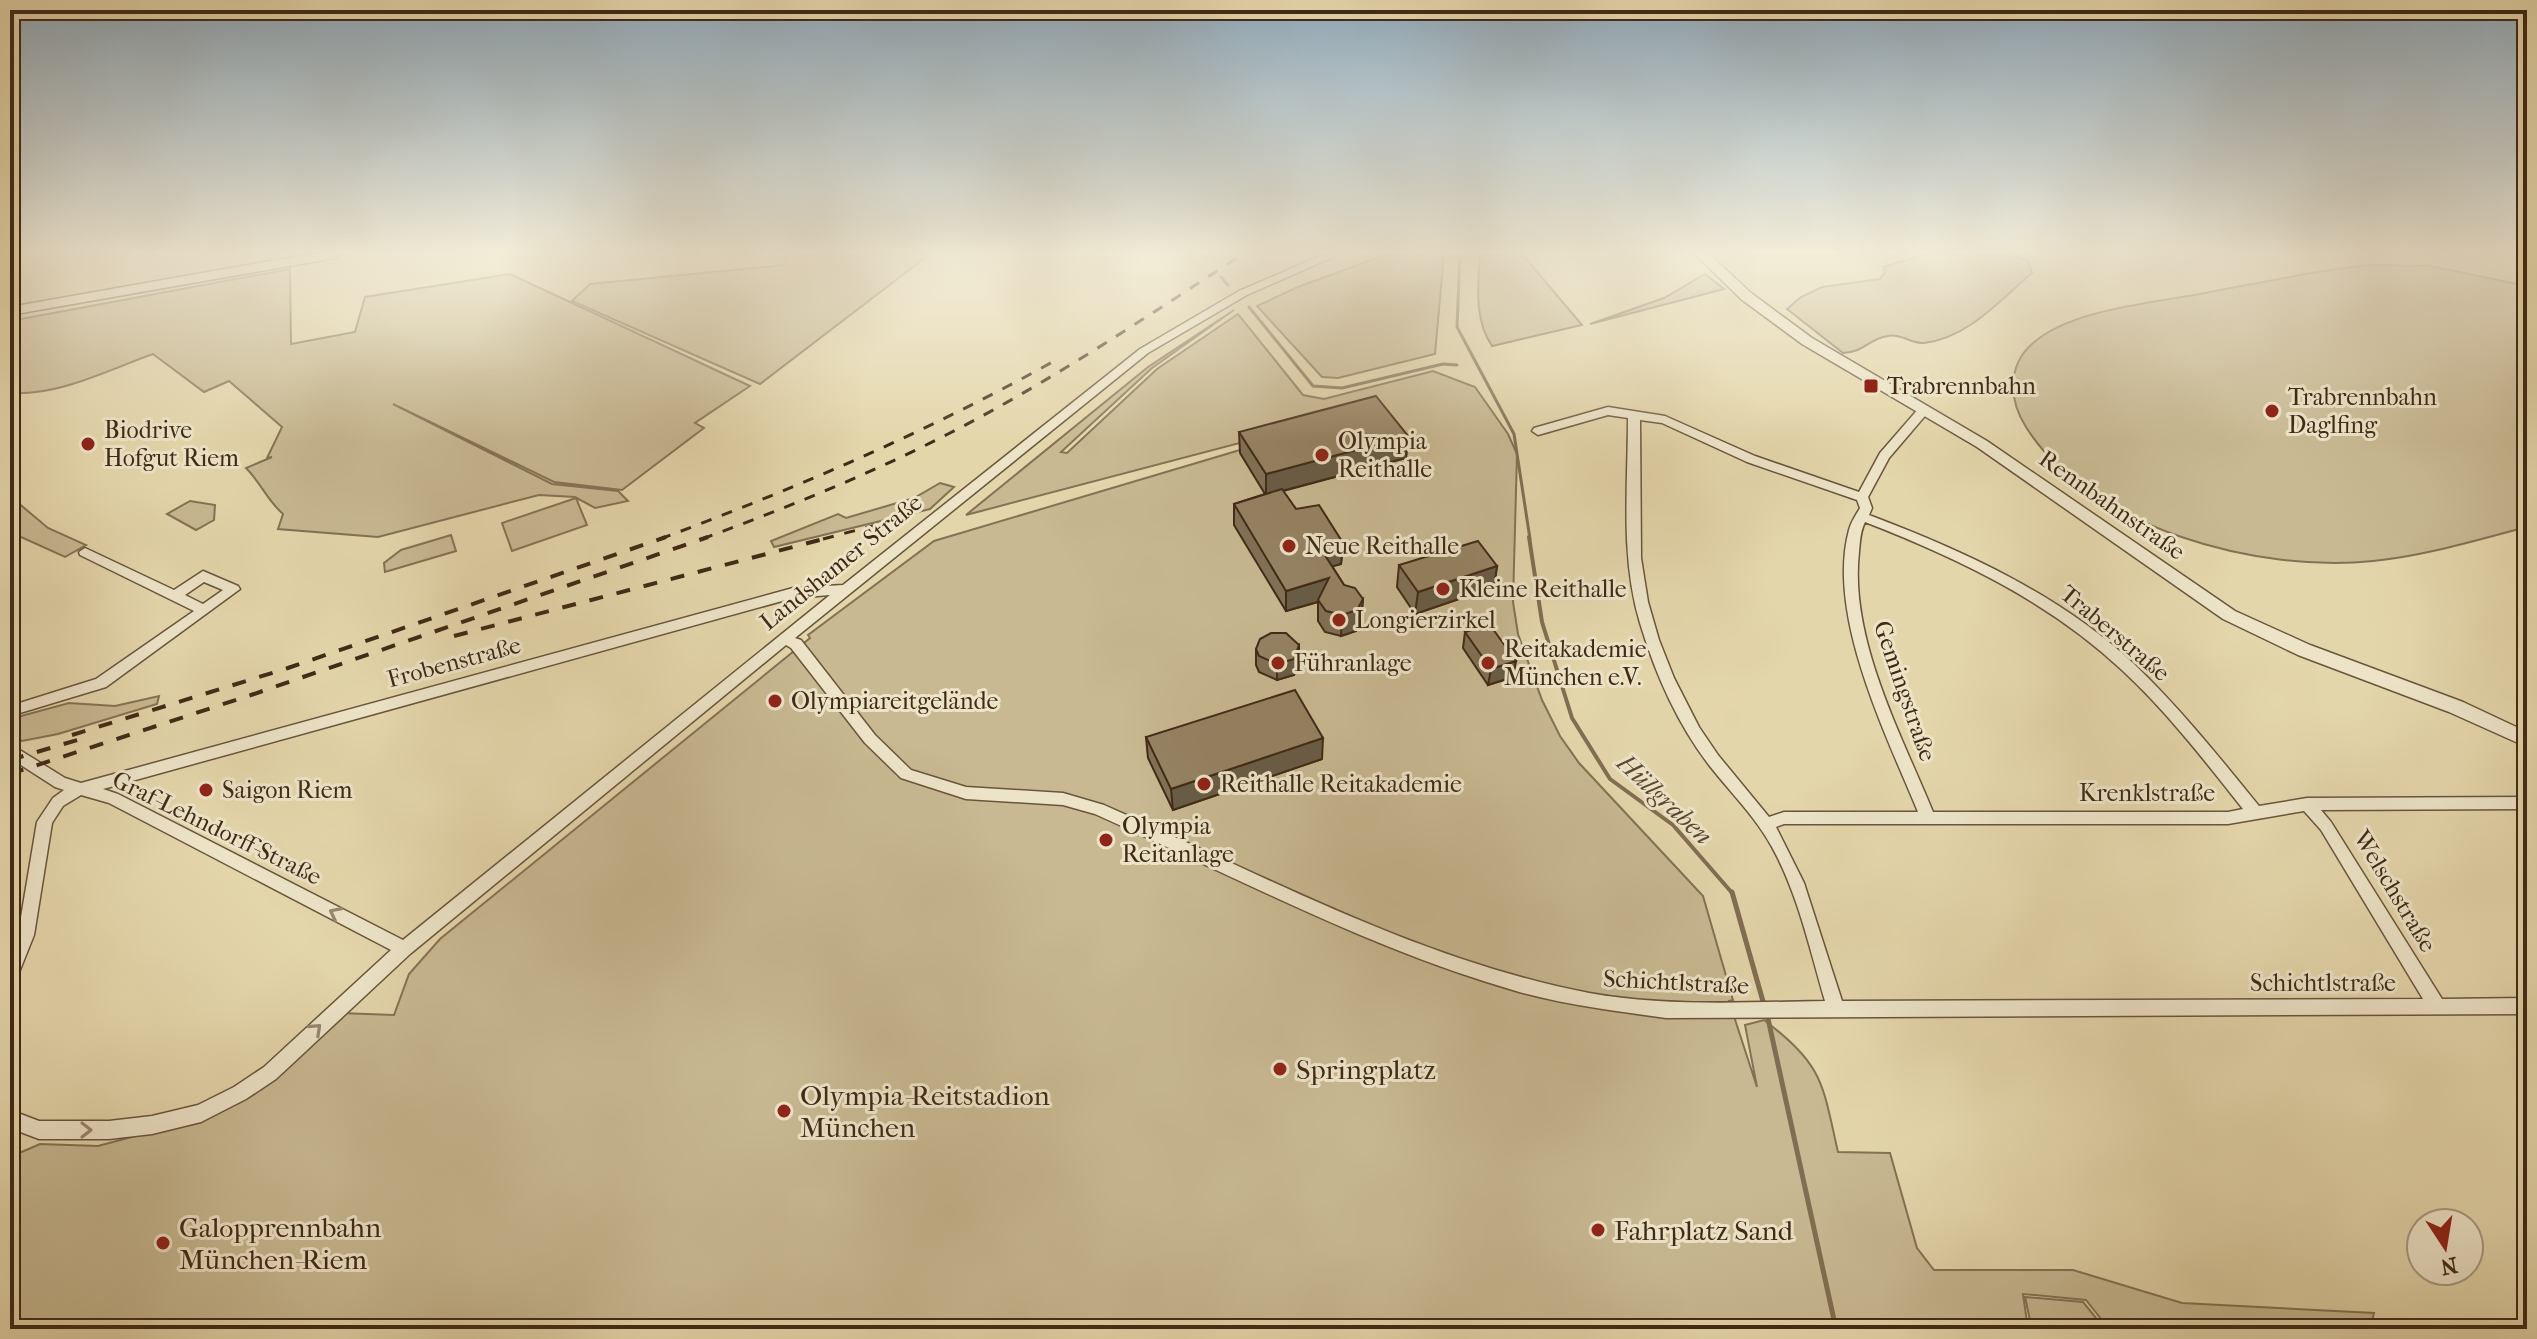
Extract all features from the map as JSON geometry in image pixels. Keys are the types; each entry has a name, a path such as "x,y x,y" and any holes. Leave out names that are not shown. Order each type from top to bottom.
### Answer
{"street":[{"name":"Landshamer Straße","path":"10,1119 39,1130 109,1130 152,1125 201,1113 270,1073 404,949 784,639 1144,351 1203,316"},
{"name":"Rennbahnstraße","path":"1774,316 1807,341 1924,410 2082,511 2229,615 2314,654 2456,707 2527,740"},
{"path":"1538,431 1608,411 1665,420 1751,459 1862,497 1884,456 1924,410"},
{"path":"1634,414 1636,553 1641,600 1648,622 1673,691 1704,746 1766,824 1795,880 1836,1009"},
{"name":"Gemingstraße","path":"1862,497 1866,508 1856,528 1852,563 1858,628 1867,664 1927,816"},
{"name":"Traberstraße","path":"1863,517 1967,559 2059,612 2094,638 2156,695 2256,814"},
{"path":"85,552 204,610"},
{"path":"10,711 101,683 233,589 203,576 174,596"},
{"name":"Frobenstraße","path":"77,790 793,593 846,589"},
{"name":"Schichtlstraße","path":"784,639 796,644 886,758 906,774 966,793 1063,799 1099,809 1366,930 1534,989 1621,1007 1747,1010 2527,1006"},
{"name":"Graf-Lehndorff-Straße","path":"10,750 60,783 113,798 404,949"},
{"path":"10,975 26,935 43,827 58,802 77,790"},
{"name":"Krenklstraße","path":"1766,824 1784,818 1927,816 2228,818 2307,804 2527,803"},
{"name":"Welschstraße","path":"2307,804 2326,826 2437,1006"}],"shaded area":[{"path":"34,316 291,316 291,344 355,332 359,316 601,316 750,386 695,423 704,428 622,490 554,482 393,404 552,484 618,491 628,501 595,508 575,497 539,495 378,537 278,529 283,514 246,468 272,457 267,458 282,427 229,381 204,392 153,354 65,386 10,393 10,321"},
{"path":"607,316 848,316 760,384"},
{"name":"Olympia Reitanlage","path":"1225,316 1152,368 1061,452 1067,453 1157,369 1234,316 1240,316 1303,395 1324,399 1433,371 1475,387 1508,434 1517,454 1513,602 1518,634 1542,700 1560,736 1579,763 1703,896 1733,1000 1729,1001 1757,1087 1745,1025 1764,1020 1799,1050 1818,1077 1838,1152 1890,1153 1917,1248 1934,1270 2073,1270 2182,1303 2374,1313 2370,1329 2109,1329 2086,1300 2023,1294 2028,1329 10,1329 10,1157 40,1144 98,1146 199,1119 340,1013 394,1015 409,974 440,939 810,638 808,635 934,541 1240,450 1323,421 966,515 1148,367"},
{"path":"1267,316 1438,316 1435,354 1338,378 1322,377"},
{"path":"1480,316 1575,316 1582,325 1492,346"},
{"path":"1797,316 1981,316 1940,340 1924,343 1888,336 1843,353"},
{"name":"Trabrennbahn Daglfing","path":"2086,316 2527,316 2527,527 2392,559 2328,563 2230,551 2181,537 2134,517 2091,493 2055,463 2026,427 2016,406 2013,384 2024,353 2048,332"},
{"path":"940,483 954,487 930,509 774,547 771,541 838,514 846,518 914,498"},
{"path":"10,496 48,528 86,545 65,557 10,532"},
{"path":"576,498 587,525 512,551 502,523"},
{"path":"190,501 215,505 214,520 196,530 167,514"},
{"path":"451,535 456,551 385,572 384,563 401,550"},
{"path":"159,696 157,704 58,734 22,741 10,735 10,719 69,703 115,706"},
{"path":"2025,1297 2083,1302 2105,1329 2032,1329"}],"building":[{"path":"1376,396 1408,436 1266,474 1239,432"},
{"path":"1282,489 1296,509 1319,505 1343,543 1321,549 1344,585 1355,588 1363,599 1357,610 1342,615 1326,611 1318,600 1329,578 1286,591 1234,504"},
{"path":"1478,541 1497,566 1418,592 1399,565"},
{"path":"1490,625 1516,661 1491,669 1465,632"},
{"path":"1271,633 1286,633 1299,645 1294,659 1277,664 1259,656 1256,649 1260,639"},
{"path":"1295,690 1323,738 1171,789 1146,737"}],"waterway":[{"path":"1257,316 1313,386 1342,388 1443,364 1457,365"},
{"name":"Hüllgraben","path":"1457,316 1457,327 1514,434 1530,539"},
{"name":"Hüllgraben","path":"1529,537 1542,622 1572,718 1610,779 1673,825 1732,893"},
{"name":"Hüllgraben","path":"1732,893 1764,1005"},
{"name":"Hüllgraben","path":"1767,1014 1836,1329"}],"railway":[{"path":"702,539 826,490 948,434 1061,371 1147,316"},
{"path":"660,539 862,457 960,411 1056,360"},
{"path":"823,539 884,523"},
{"path":"72,735 288,668 666,537"},
{"path":"10,774 254,694 708,537"},
{"path":"454,636 831,537"},
{"path":"10,760 84,738"}],"place":[{"name":"Trabrennbahn","path":"1871,386"},
{"name":"Trabrennbahn Daglfing","path":"2272,411"},
{"name":"Biodrive Hofgut Riem","path":"88,444"},
{"name":"Olympia Reithalle","path":"1322,455"},
{"name":"Neue Reithalle","path":"1289,546"},
{"name":"Kleine Reithalle","path":"1443,589"},
{"name":"Longierzirkel","path":"1339,620"},
{"name":"Führanlage","path":"1278,663"},
{"name":"Reitakademie München e.V.","path":"1488,663"},
{"name":"Olympiareitgelände","path":"775,701"},
{"name":"Reithalle Reitakademie","path":"1204,784"},
{"name":"Saigon Riem","path":"206,790"},
{"name":"Olympia Reitanlage","path":"1106,840"},
{"name":"Springplatz","path":"1280,1069"},
{"name":"Olympia-Reitstadion München","path":"784,1111"},
{"name":"Fahrplatz Sand","path":"1598,1230"},
{"name":"Galopprennbahn München-Riem","path":"163,1243"}]}
